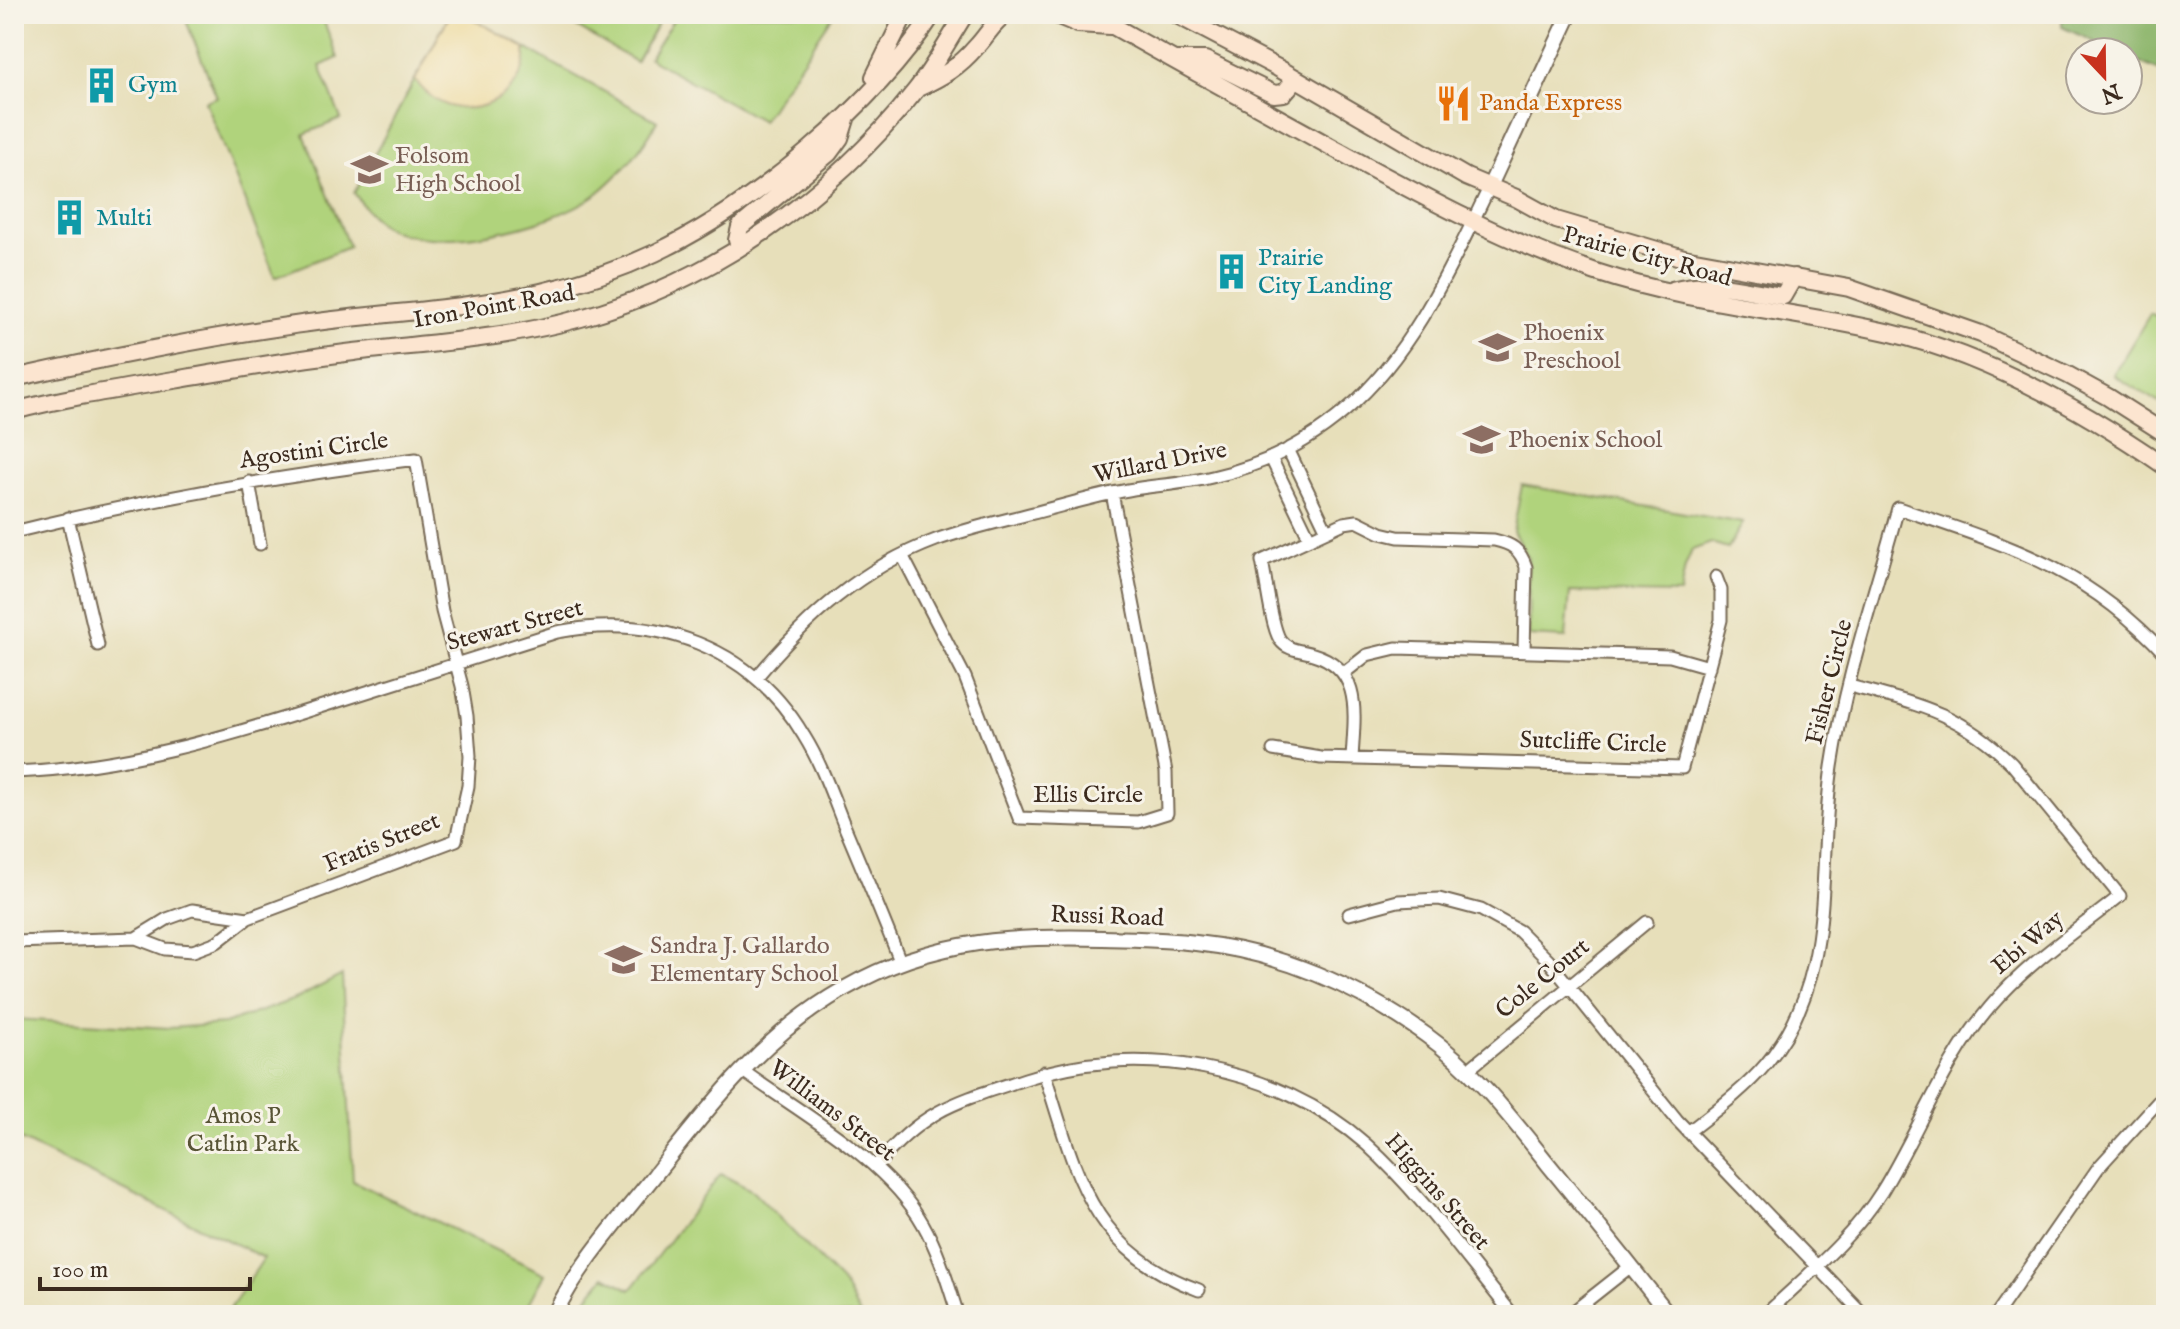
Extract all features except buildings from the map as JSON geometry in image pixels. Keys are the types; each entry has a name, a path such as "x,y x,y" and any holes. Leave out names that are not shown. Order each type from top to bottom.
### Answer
{"main road":[{"path":"862,101 905,14"},
{"name":"Iron Point Road","path":"14,378 175,344 313,322 497,300 584,280 657,252 715,218 780,172 846,117 922,32 933,14"},
{"name":"Iron Point Road","path":"14,411 132,387 296,360 507,335 551,326 637,299 708,266 740,247 819,190 876,136 917,89 965,14"},
{"path":"917,89 950,74 996,20 1007,14"},
{"path":"1054,14 1078,24 1113,26"},
{"name":"Prairie City Road","path":"1092,14 1415,194 1536,251 1599,273 1666,291 1782,315 1825,319 1880,331 1951,353 2001,373 2089,418 2166,467"},
{"name":"Prairie City Road","path":"1175,14 1278,68 1489,188 1516,198 1556,220 1684,258 1849,288 1981,334 2081,382 2166,434"},
{"path":"1173,60 1205,60 1274,94 1284,93 1295,80"},
{"path":"740,247 737,240 740,227 829,153 840,138 846,117"},
{"path":"1666,291 1697,284 1719,284 1783,296 1794,277"}],"street":[{"name":"Willard Drive","path":"756,678 796,631 826,604 869,573 902,555 961,532 1112,493 1212,478 1271,458 1345,410 1370,388 1411,335 1472,223 1570,14"},
{"path":"1288,449 1327,531"},
{"path":"1271,458 1310,539"},
{"name":"Agostini Circle","path":"14,532 68,518 249,482 416,459 442,611 456,664"},
{"path":"249,482 260,544"},
{"name":"Ellis Circle","path":"902,555 965,677 1019,818 1138,822 1167,813 1166,772 1112,493"},
{"name":"Fisher Circle","path":"1688,1132 1765,1065 1782,1043 1805,1000 1819,946 1831,770 1850,686 1898,508 2012,547 2055,567 2116,607 2166,655"},
{"path":"68,518 98,645"},
{"path":"1273,750 1295,755 1352,759 1354,703 1349,682 1344,673 1327,659 1291,649 1279,638 1262,561 1344,523 1357,521 1391,536 1509,543 1522,556 1526,567 1524,651"},
{"path":"1344,673 1367,655 1386,649 1670,656 1709,667 1722,608 1716,577"},
{"name":"Stewart Street","path":"14,772 86,766 152,755 217,739 557,632 627,626 673,634 716,651 756,678 792,717 816,758 900,961"},
{"name":"Fratis Street","path":"14,942 136,938 165,949 193,951 217,942 248,918 456,840 468,786 470,756 467,716 456,664"},
{"name":"Sutcliffe Circle","path":"1352,759 1682,768 1709,667"},
{"name":"Ebi Way","path":"1765,1315 1844,1239 1874,1202 1958,1053 1991,1005 2014,982 2120,896 1993,745 1955,719 1930,708 1850,686"},
{"path":"1349,914 1398,901 1450,901 1481,910 1519,931 1535,945 1688,1132 1864,1315"},
{"name":"Fratis Street","path":"136,938 167,919 192,910 248,918"},
{"name":"Cole Court","path":"1468,1070 1647,922"},
{"name":"Russi Road","path":"554,1315 596,1249 721,1094 766,1046 826,1000 900,961 937,949 1049,936 1172,941 1237,950 1284,962 1366,997 1428,1036 1468,1070 1669,1315"},
{"name":"Higgins Street","path":"876,1166 902,1136 939,1110 1044,1072 1081,1063 1105,1062 1191,1066 1226,1072 1261,1083 1315,1108 1364,1142 1390,1167 1513,1315"},
{"name":"Williams Street","path":"743,1071 876,1166 903,1196 931,1238 958,1315"},
{"path":"1044,1072 1079,1180 1104,1224 1147,1265 1199,1290"},
{"path":"1996,1315 2081,1190 2125,1136 2166,1093"},
{"path":"1569,1315 1631,1266"}],"green space":[{"path":"195,14 321,14 338,58 320,66 341,119 304,134 349,247 275,277 205,101 217,97 185,18"},
{"path":"447,14 464,14 657,121 637,152 603,188 594,196 549,218 490,234 459,238 403,234 382,225 354,193 448,18"},
{"path":"555,14 663,14 636,62"},
{"path":"677,14 834,14 762,121 649,58"},
{"path":"2062,14 2166,14 2166,74 2144,64 2144,36 2082,36 2062,27"},
{"path":"2150,314 2166,322 2166,407 2113,375"},
{"path":"1522,485 1743,523 1728,548 1711,543 1692,550 1680,594 1570,592 1566,638 1529,636 1528,559 1513,531"},
{"name":"Amos P Catlin Park","path":"342,975 353,1181 545,1274 523,1315 226,1315 264,1258 14,1137 14,1019 170,1028 224,1024 298,998"},
{"path":"721,1174 753,1191 842,1282 860,1315 577,1315 605,1276 631,1290"}],"sand":[{"path":"447,14 464,14 525,48 520,75 512,87 490,103 477,107 449,106 430,96 415,80 448,18"}],"place":[{"name":"Gym","path":"102,85"},
{"name":"Panda Express","path":"1453,103"},
{"name":"Folsom High School","path":"369,170"},
{"name":"Multi","path":"70,218"},
{"name":"Prairie City Landing","path":"1232,272"},
{"name":"Phoenix Preschool","path":"1497,347"},
{"name":"Phoenix School","path":"1482,440"},
{"name":"Sandra J. Gallardo Elementary School","path":"624,960"}]}
